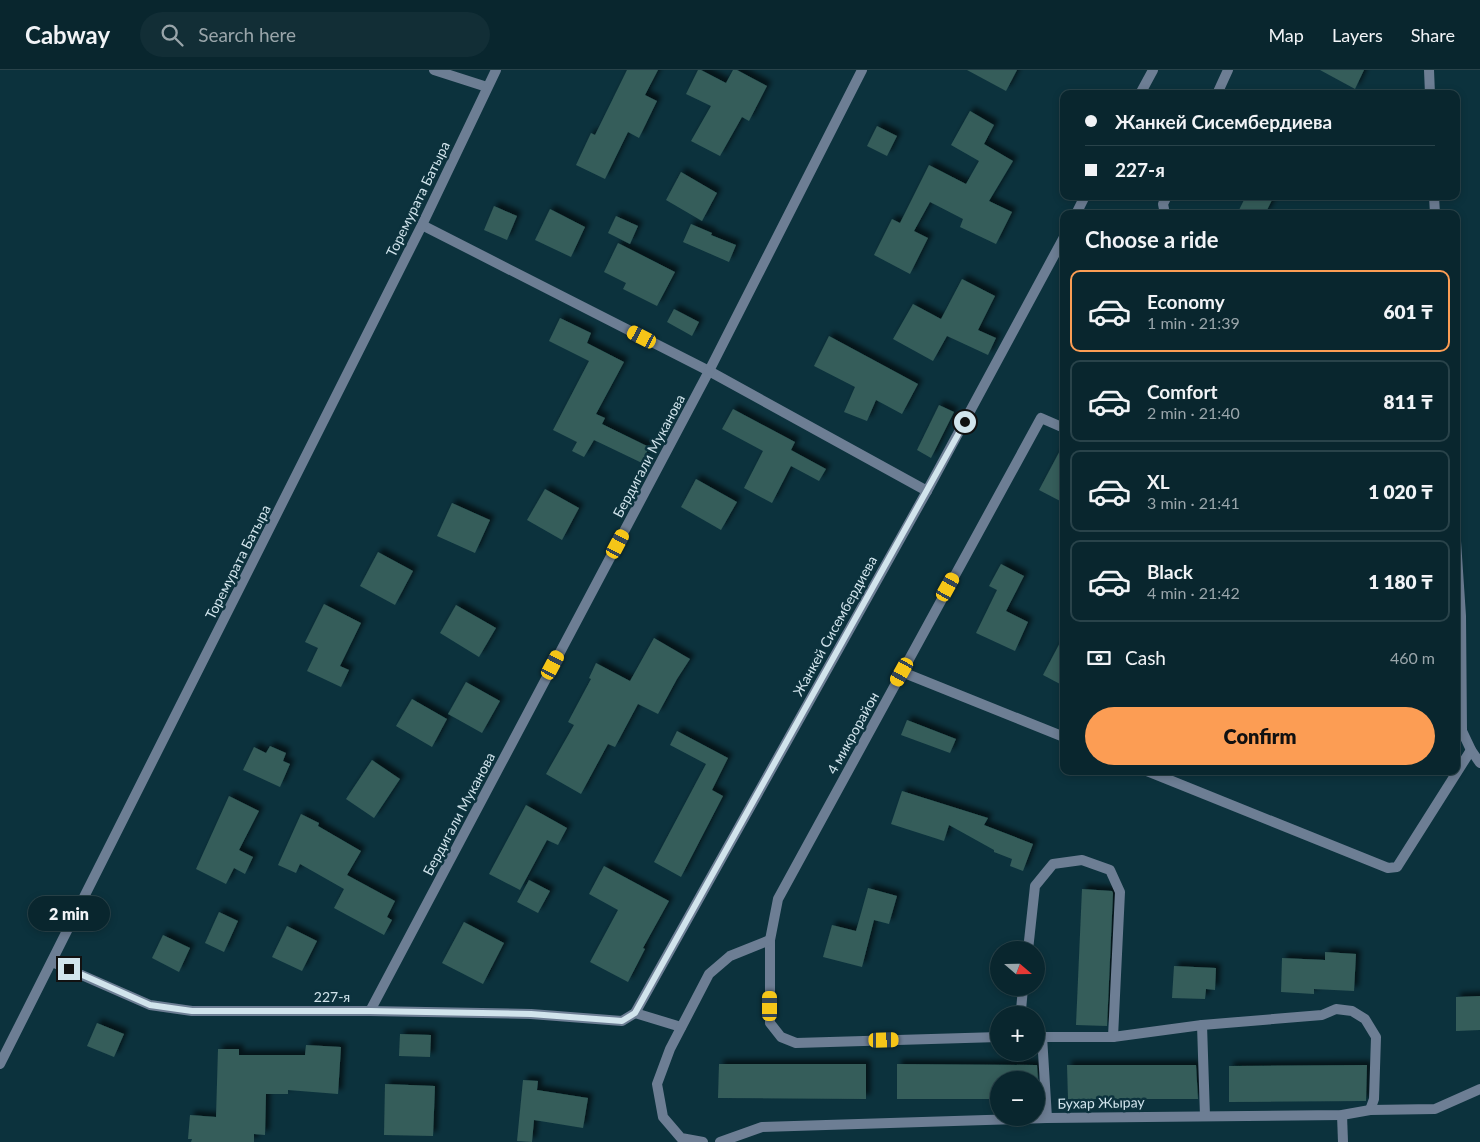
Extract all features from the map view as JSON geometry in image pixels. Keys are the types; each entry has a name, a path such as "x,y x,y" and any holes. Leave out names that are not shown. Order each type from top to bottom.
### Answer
{"street":[{"path":"434,70 488,87"},
{"name":"Торемурата Батыра","path":"0,1064 422,225 496,70"},
{"name":"Бердигали Муканова","path":"370,1011 709,371 862,70"},
{"path":"1142,90 1153,70"},
{"path":"1219,90 1228,70"},
{"path":"1429,70 1430,90"},
{"path":"422,225 709,371 927,491"},
{"name":"Жанкей Сисембердиева","path":"622,1021 635,1013 927,491 1060,244"},
{"name":"4 микрорайон","path":"990,1038 796,1043 781,1036 770,1023 770,940 778,899 1041,418 1060,426"},
{"path":"902,672 1060,736"},
{"path":"1460,674 1462,732 1480,763"},
{"path":"1460,767 1471,750"},
{"path":"1157,775 1388,868 1397,867 1455,775"},
{"path":"1029,941 1035,886 1053,864 1082,860 1110,870 1120,892 1114,1038"},
{"path":"704,1142 681,1138 663,1117 657,1084 670,1049 709,974 730,956 770,940"},
{"name":"227-я","path":"52,962 150,1005 192,1011 370,1011 531,1014 622,1021"},
{"path":"1045,1034 1114,1038 1202,1025 1322,1015 1336,1009 1352,1011 1365,1019 1376,1037 1374,1099 1370,1110"},
{"path":"635,1013 681,1027"},
{"path":"1202,1025 1205,1116"},
{"path":"1041,1061 1047,1118"},
{"name":"Бухар Жырау","path":"720,1142 762,1127 1047,1118 1342,1115 1370,1110 1435,1108 1480,1089"},
{"path":"1342,1115 1343,1142"}],"building":[{"path":"627,70 658,70 645,95 657,101 639,138 628,132 605,179 576,165 591,133 595,135"},
{"path":"698,70 726,83 733,70 737,70 767,86 749,121 742,117 720,156 691,141 711,106 686,94"},
{"path":"967,70 1017,70 1006,91"},
{"path":"1320,70 1364,70 1355,89"},
{"path":"970,111 994,125 984,144 1013,161 989,201 1012,212 996,244 960,227 963,219 930,202 914,231 928,238 910,274 874,255 892,219 900,223 929,165 966,184 979,161 951,145"},
{"path":"877,126 897,136 887,156 867,146"},
{"path":"681,172 717,193 702,221 666,200"},
{"path":"1244,200 1272,200 1267,210 1239,210"},
{"path":"494,206 517,216 507,240 484,230"},
{"path":"550,209 585,227 571,257 535,240"},
{"path":"616,216 638,226 630,244 608,233"},
{"path":"691,224 712,233 711,235 736,245 729,262 683,242"},
{"path":"618,243 675,272 657,306 623,289 626,283 604,272"},
{"path":"962,279 995,296 978,330 996,338 988,355 947,336 933,361 893,339 913,304 941,319"},
{"path":"674,309 699,322 692,336 667,322"},
{"path":"560,318 591,333 587,343 624,362 596,414 605,418 602,424 649,447 642,463 594,440 584,457 572,451 577,442 553,430 589,361 549,341"},
{"path":"829,336 918,384 902,414 876,400 867,421 844,412 855,387 814,366"},
{"path":"939,405 954,412 931,458 917,450"},
{"path":"733,409 795,442 791,450 826,469 819,481 791,466 772,503 744,488 763,451 722,429"},
{"path":"1060,451 1060,501 1039,490"},
{"path":"696,479 737,502 721,530 681,507"},
{"path":"545,489 579,508 562,540 527,520"},
{"path":"452,503 490,520 475,553 437,536"},
{"path":"378,552 413,571 395,605 360,586"},
{"path":"1001,564 1024,576 1006,611 1028,622 1015,651 976,633 997,590 989,586"},
{"path":"324,604 361,623 340,666 349,670 341,687 307,671 318,648 305,642"},
{"path":"456,605 496,628 479,657 440,633"},
{"path":"654,638 690,659 658,714 638,704 615,747 608,744 581,794 546,774 574,725 568,722 591,679 589,678 596,663 630,681"},
{"path":"1060,643 1060,684 1043,675"},
{"path":"466,682 500,701 482,733 448,714"},
{"path":"412,699 447,719 432,747 396,726"},
{"path":"907,720 956,739 950,753 901,735"},
{"path":"677,731 728,758 712,790 723,796 681,877 654,862 706,764 670,745"},
{"path":"270,746 286,753 283,761 290,764 280,787 243,770 254,747 266,753"},
{"path":"372,760 400,779 374,818 346,799"},
{"path":"902,791 988,818 984,825 1033,844 1023,871 1010,866 1012,859 994,852 994,850 949,825 944,841 891,824"},
{"path":"229,796 259,811 239,850 253,857 245,874 234,868 226,884 196,869"},
{"path":"526,805 567,828 558,845 547,840 520,890 489,874"},
{"path":"301,814 319,823 318,826 361,851 347,875 395,901 387,917 392,920 384,935 334,908 344,889 300,864 296,873 278,865"},
{"path":"604,866 669,901 643,948 645,949 628,982 590,962 618,910 589,894"},
{"path":"529,880 550,891 538,913 517,902"},
{"path":"868,888 897,896 889,924 874,920 862,967 823,957 832,925 856,931"},
{"path":"1082,889 1112,891 1113,893 1107,1026 1076,1025"},
{"path":"219,912 238,921 224,952 205,943"},
{"path":"464,922 504,943 483,984 442,963"},
{"path":"287,926 317,941 302,971 272,957"},
{"path":"163,935 190,948 179,972 152,958"},
{"path":"1325,952 1356,954 1354,991 1314,989 1314,994 1281,992 1282,958 1325,960"},
{"path":"1174,966 1216,968 1215,990 1206,989 1205,999 1172,998"},
{"path":"1480,996 1480,1030 1456,1031 1456,997"},
{"path":"97,1023 124,1034 114,1057 87,1046"},
{"path":"400,1034 431,1035 430,1057 399,1056"},
{"path":"306,1045 341,1047 338,1094 288,1090 288,1094 266,1094 265,1135 254,1134 254,1142 191,1142 192,1139 188,1139 190,1115 216,1117 218,1049 239,1049 239,1055 305,1055"},
{"path":"719,1064 866,1064 866,1099 718,1098"},
{"path":"897,1064 1037,1065 1037,1071 990,1071 990,1099 897,1099"},
{"path":"1067,1065 1196,1065 1198,1099 1068,1099"},
{"path":"1367,1065 1366,1101 1229,1102 1229,1066"},
{"path":"523,1080 538,1081 537,1090 588,1098 583,1128 534,1120 532,1142 517,1141"},
{"path":"385,1084 435,1086 433,1136 384,1135"}],"route":[{"path":"69,969 150,1005 192,1011 370,1011 531,1014 622,1021 635,1013 965,422"}]}
